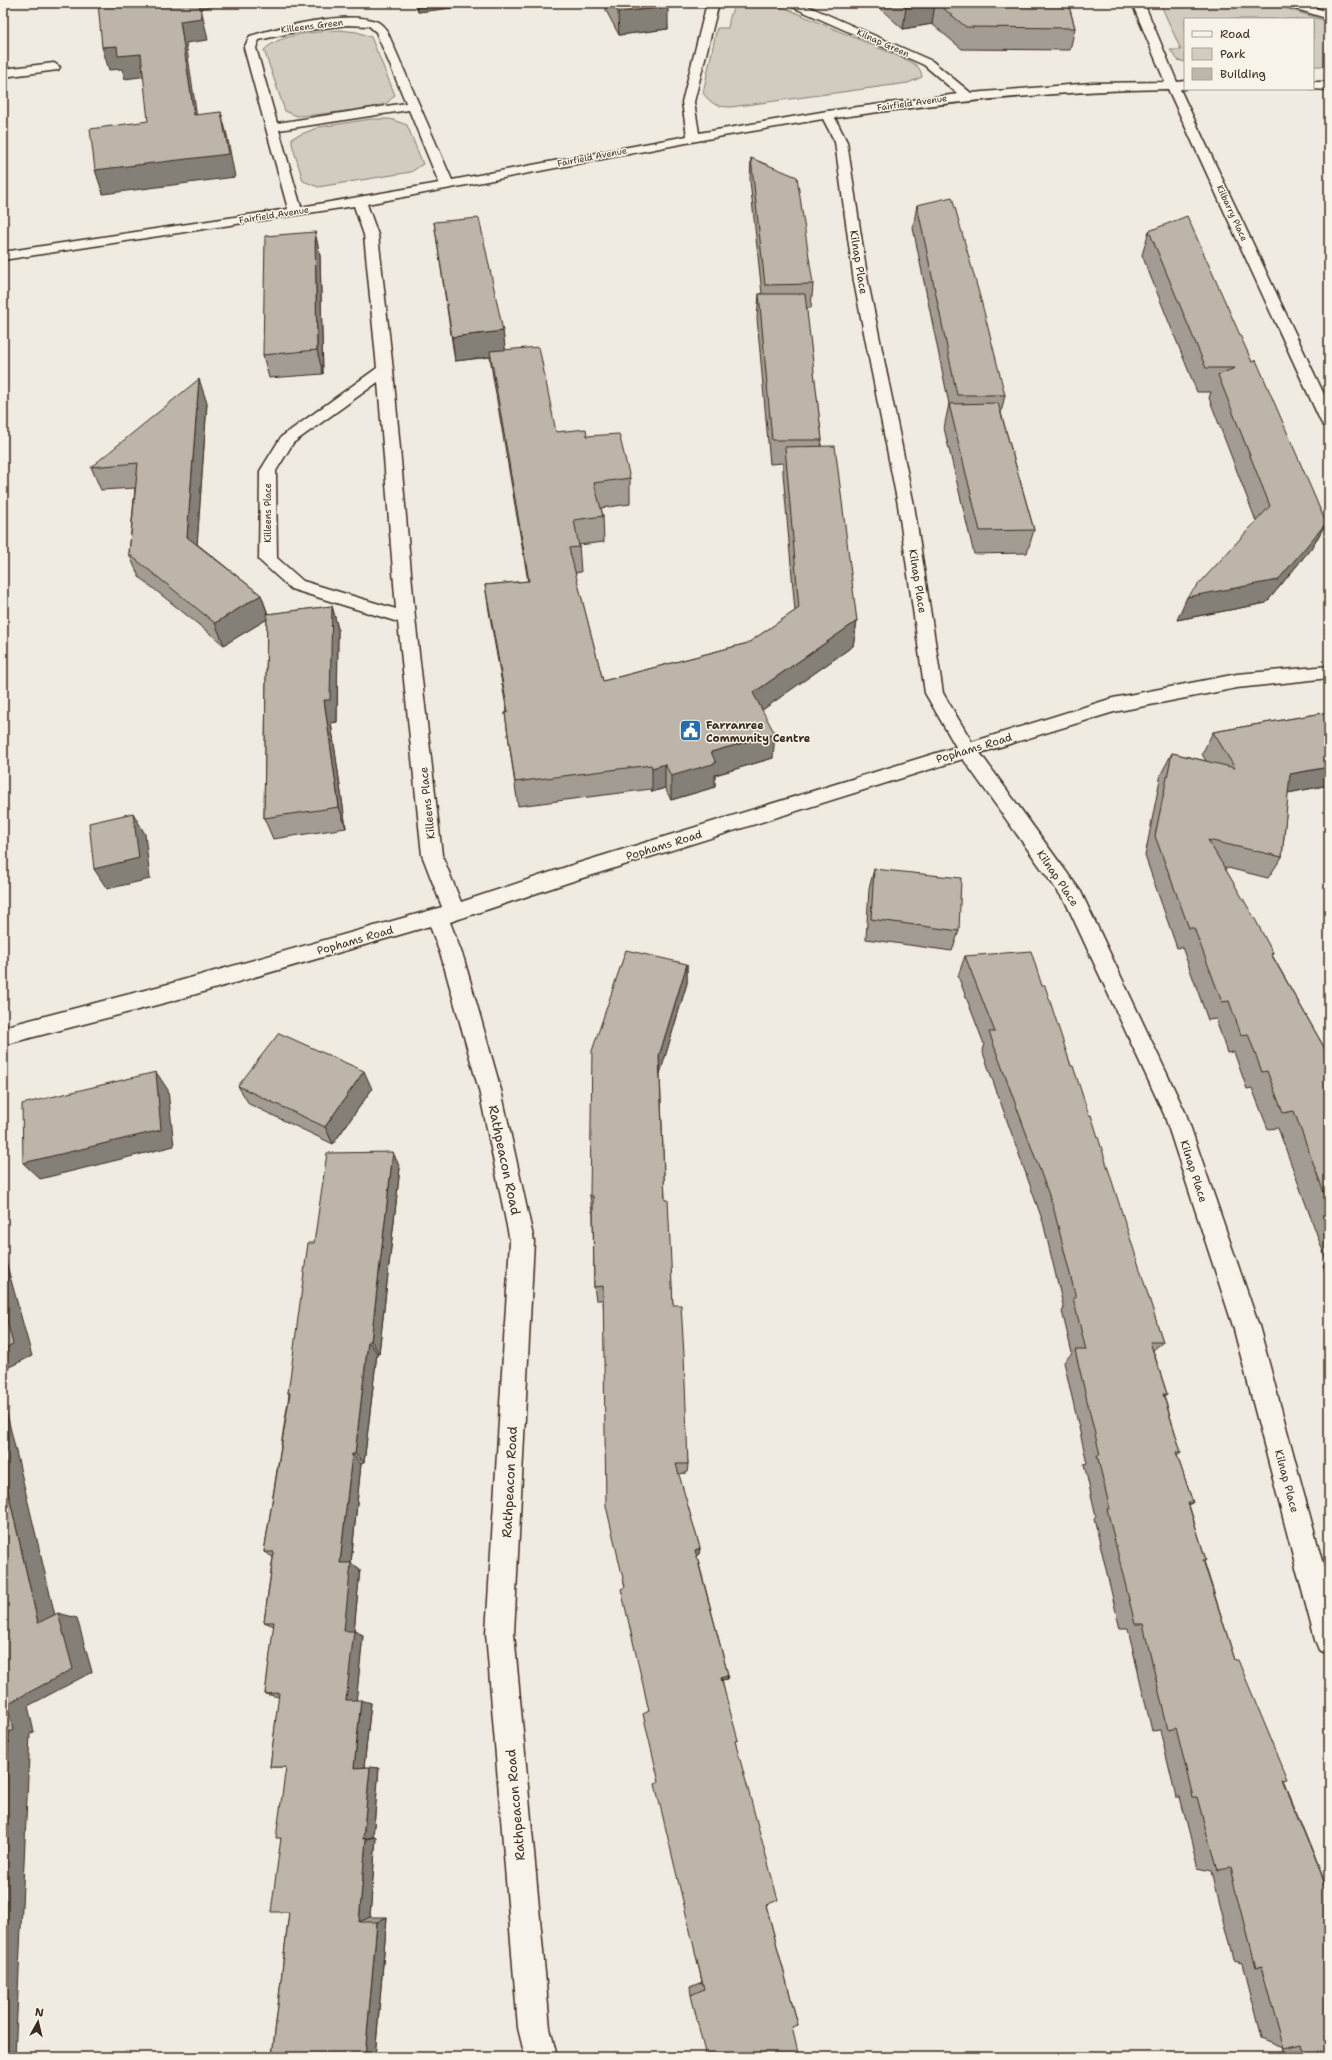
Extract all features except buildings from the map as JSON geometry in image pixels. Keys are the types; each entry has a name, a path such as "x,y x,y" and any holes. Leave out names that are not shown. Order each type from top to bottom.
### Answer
{"street":[{"path":"693,137 688,102 712,7 715,3"},
{"name":"Kilnap Green","path":"792,3 928,63 967,96"},
{"name":"Kilbarry Place","path":"1138,3 1178,85 1329,422"},
{"path":"1287,3 1329,16"},
{"name":"Killeens Green","path":"296,212 250,48 254,38 274,31 357,21 373,23 381,31 447,185"},
{"path":"3,73 54,67"},
{"name":"Fairfield Avenue","path":"3,256 296,212 447,185 693,137 828,115 967,96 1070,89 1178,85"},
{"path":"1314,86 1329,86"},
{"path":"272,127 413,106"},
{"name":"Kilnap Place","path":"828,115 841,142 861,282 906,505 934,693 967,750 1074,898 1175,1114 1246,1326 1329,1640"},
{"name":"Killeens Place","path":"359,201 371,235 385,370 406,618 432,855 446,915"},
{"name":"Killeens Place","path":"385,370 286,440 268,471 268,560 297,585 406,618"},
{"name":"Pophams Road","path":"3,1036 172,992 446,915 570,874 1113,705 1237,681 1329,672"},
{"name":"Rathpeacon Road","path":"446,915 453,959 490,1090 522,1241 500,1633 534,2028 541,2057"}],"green space":[{"path":"748,3 785,8 915,64 919,68 922,77 908,83 731,107 715,104 703,93 717,28 728,28 732,11 738,6"},
{"path":"1160,3 1270,3 1329,22 1329,66 1314,66 1314,18 1184,18 1184,62 1178,60 1170,50 1181,50"},
{"path":"339,30 357,32 371,37 395,95 387,103 371,108 297,116 285,111 264,50 280,40 299,34"},
{"path":"371,119 390,119 407,125 423,164 411,172 318,187 303,181 292,144 292,138 319,127"}],"place":[{"name":"Farranree Community Centre","path":"691,731"}]}
